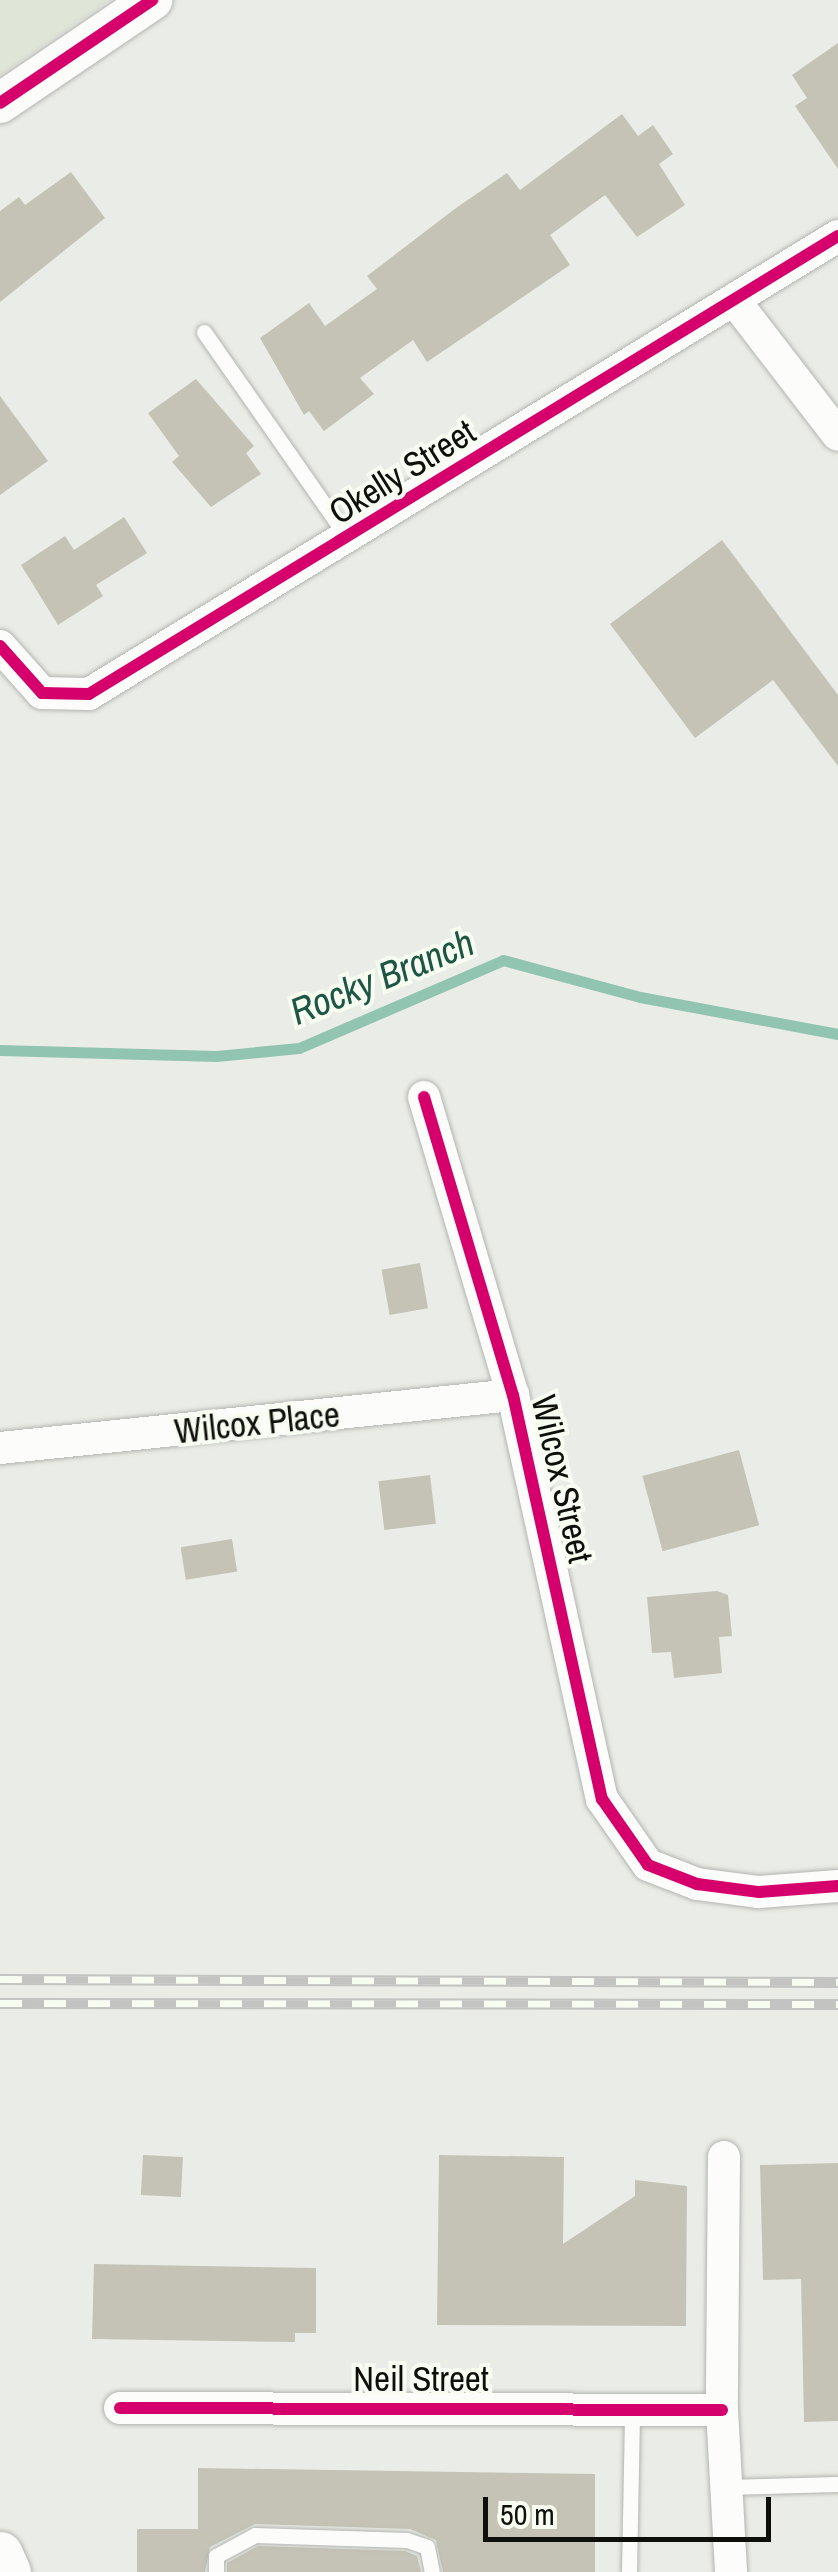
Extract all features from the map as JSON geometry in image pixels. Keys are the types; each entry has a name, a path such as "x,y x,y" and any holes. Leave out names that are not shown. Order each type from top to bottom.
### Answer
{"main road":[{"path":"0,2554 8,2572"}],"street":[{"path":"0,103 152,0"},
{"name":"Okelly Street","path":"0,646 42,693 89,694 349,541 838,236"},
{"path":"734,300 838,435"},
{"name":"Wilcox Street","path":"424,1098 513,1396 602,1799 648,1865 697,1884 759,1892 838,1886"},
{"name":"Wilcox Place","path":"0,1448 513,1396"},
{"path":"724,2157 722,2410 732,2572"},
{"name":"Neil Street","path":"120,2408 722,2410"}],"lane":[{"path":"204,332 349,541"},
{"path":"630,2572 632,2410"},
{"path":"726,2487 838,2484"},
{"path":"216,2572 216,2556 255,2536 407,2540 427,2547 432,2572"}],"shaded area":[{"path":"0,0 110,0 0,75"}],"building":[{"path":"838,43 838,169 795,106 807,98 792,75"},
{"path":"622,114 638,136 653,125 673,154 659,164 685,205 637,237 605,195 550,235 570,265 427,362 413,340 360,378 374,394 324,431 309,411 304,415 260,338 309,303 325,326 377,289 367,276 456,208 507,173 520,190"},
{"path":"71,172 105,218 0,302 0,211 19,197 25,205"},
{"path":"196,379 254,446 246,453 261,474 211,507 172,462 179,456 148,413"},
{"path":"0,396 48,461 0,495"},
{"path":"124,517 147,553 96,585 103,596 58,625 21,565 65,536 74,550"},
{"path":"722,540 838,695 838,766 773,680 695,738 610,624"},
{"path":"420,1263 428,1308 390,1315 382,1270"},
{"path":"739,1450 759,1525 663,1551 642,1476"},
{"path":"430,1475 436,1524 384,1530 378,1481"},
{"path":"232,1539 237,1572 186,1580 181,1547"},
{"path":"717,1591 728,1595 732,1636 719,1637 722,1673 674,1678 671,1652 652,1653 647,1597"},
{"path":"143,2155 183,2157 181,2197 141,2195"},
{"path":"439,2155 564,2157 563,2244 635,2196 635,2180 687,2186 686,2326 437,2325"},
{"path":"838,2163 838,2421 804,2422 801,2279 763,2280 760,2165"},
{"path":"94,2264 316,2268 316,2333 295,2333 295,2342 92,2339"},
{"path":"198,2468 595,2474 595,2572 443,2572 436,2540 410,2529 255,2524 210,2547 205,2572 137,2572 137,2529 198,2529"},
{"path":"258,2546 405,2551 417,2556 421,2572 227,2572 227,2563"}],"waterway":[{"name":"Rocky Branch","path":"0,1050 216,1056 299,1048 503,960 640,997 838,1034"}],"railway":[{"path":"0,1979 838,1982"},
{"path":"0,2003 838,2004"}],"cycle path":[{"path":"0,103 152,0"},
{"path":"0,646 42,693 89,694 838,236"},
{"path":"424,1097 513,1395 602,1799 648,1865 697,1884 759,1892 838,1886"},
{"path":"120,2408 722,2410"}]}
